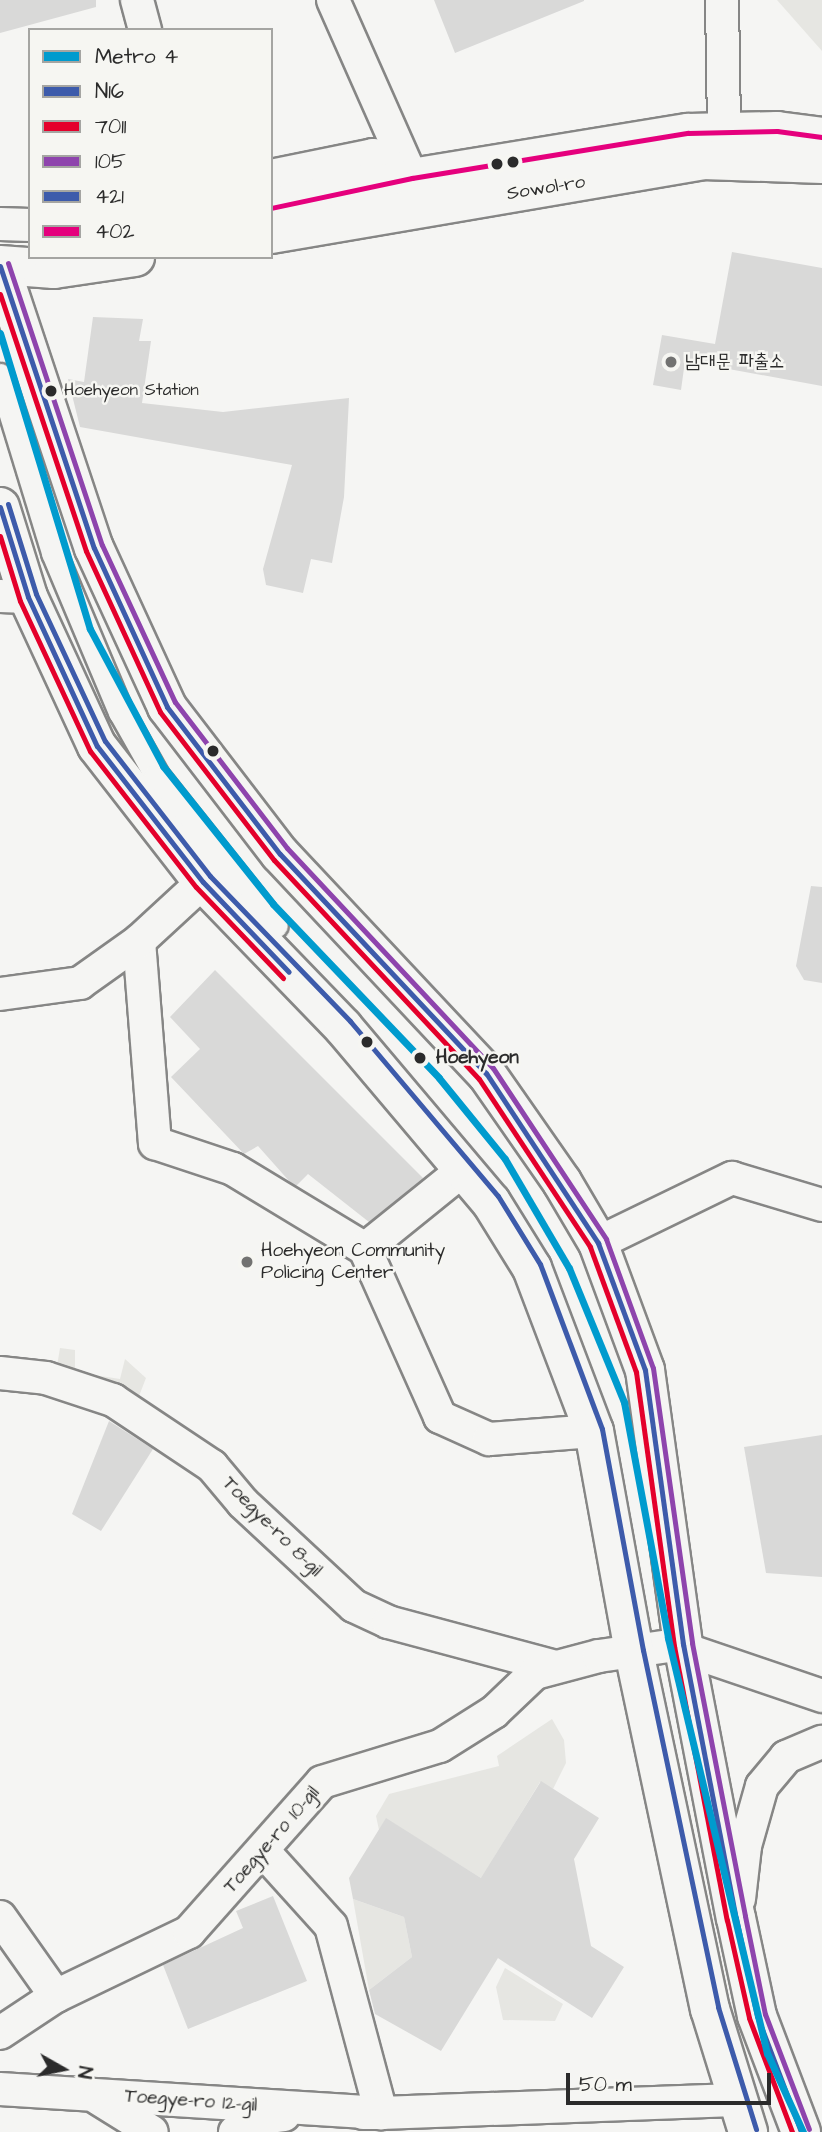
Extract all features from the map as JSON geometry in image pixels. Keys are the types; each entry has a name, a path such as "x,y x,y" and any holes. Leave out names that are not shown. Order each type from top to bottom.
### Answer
{"main road":[{"name":"Sowol-ro","path":"273,208 412,178 724,130 822,137"},
{"name":"Sowol-ro","path":"273,234 703,160 822,164"},
{"path":"0,243 28,252"},
{"path":"33,259 0,266 94,548 167,708 280,853 485,1073 562,1182 597,1243 645,1370 684,1646 736,1918 757,2016 802,2132"},
{"path":"0,507 14,596 97,746 203,882 343,1027 492,1202 532,1268 594,1431 634,1652 741,2116"}],"street":[{"path":"137,0 144,28"},
{"path":"333,0 412,178"},
{"path":"722,0 724,130"},
{"path":"273,176 373,155 412,178"},
{"path":"0,224 28,225"},
{"path":"0,376 54,553 121,712 164,786 276,926"},
{"path":"0,994 80,982 139,941 203,882"},
{"path":"139,941 155,1143 233,1169 365,1249 440,1417 489,1439 594,1431"},
{"path":"365,1249 463,1170"},
{"path":"597,1243 732,1178 822,1205"},
{"name":"Toegye-ro 8-gil","path":"0,1373 46,1378 113,1400 212,1466 243,1503 354,1606 388,1622 552,1667"},
{"path":"684,1646 822,1696"},
{"name":"Toegye-ro 10-gil","path":"0,2033 55,1996 189,1932 265,1853 322,1782 440,1746 494,1712 535,1673 552,1667 634,1652 684,1646"},
{"path":"736,1918 745,1846 762,1786 786,1757 822,1742"},
{"path":"265,1853 331,1926 381,2113"},
{"path":"0,1917 55,1996"},
{"name":"Toegye-ro 12-gil","path":"0,2089 381,2113"},
{"path":"92,2095 152,2132"},
{"name":"Toegye-ro 12-gil","path":"235,2132 269,2117 381,2113 741,2116"}],"shaded area":[{"path":"777,0 822,0 822,51"},
{"path":"60,1348 75,1350 75,1372 120,1379 125,1359 146,1378 136,1404 57,1366"},
{"path":"552,1719 564,1740 566,1763 553,1789 540,1782 493,1859 511,1967 498,1958 481,1878 386,1819 379,1830 376,1816 389,1794 499,1766 497,1756"},
{"path":"353,1899 404,1917 412,1957 369,1990"},
{"path":"505,1968 563,2004 555,2021 503,2020 496,1987"}],"building":[{"path":"0,0 96,0 96,7 0,33"},
{"path":"434,0 584,0 584,1 455,53"},
{"path":"732,252 822,268 822,386 685,361 681,390 653,385 662,335 715,344"},
{"path":"93,317 143,319 139,341 151,341 142,403 223,412 349,398 344,497 332,563 311,559 303,593 266,585 263,569 292,465 80,427 68,379 84,382"},
{"path":"811,886 822,887 822,983 804,980 796,966"},
{"path":"215,970 423,1178 369,1222 308,1174 296,1186 290,1182 258,1146 244,1154 171,1077 200,1049 170,1017"},
{"path":"109,1421 153,1449 101,1531 72,1514"},
{"path":"822,1435 822,1577 766,1573 744,1447"},
{"path":"541,1781 599,1818 574,1859 591,1946 624,1967 592,2018 498,1958 441,2051 375,2014 369,1990 412,1957 404,1917 353,1899 349,1878 386,1818 481,1878"},
{"path":"273,1896 307,1981 188,2029 163,1965 243,1928 236,1911"}],"metro line":[{"name":"4","path":"0,333 90,629 163,766 273,904 439,1078 505,1159 569,1268 624,1402 668,1638 767,2053 803,2132"}],"transit line":[{"name":"402","path":"273,208 412,178 688,133 777,131 822,137"},
{"name":"105","path":"8,263 102,545 175,702 287,848 493,1068 606,1239 653,1368 692,1643 765,2014 809,2129"},
{"name":"N16","path":"0,266 94,548 167,707 280,854 486,1073 598,1243 645,1370 683,1644 736,1918 757,2016 801,2132"},
{"name":"7011","path":"0,294 86,551 160,712 274,860 479,1079 590,1247 636,1372 674,1646 727,1920 749,2018 792,2132"},
{"name":"421","path":"8,504 36,594 105,741 210,876 350,1021 498,1196 540,1264 602,1429 643,1650 718,2007 756,2129"},
{"name":"N16","path":"0,507 28,597 97,746 203,882 289,972"},
{"name":"7011","path":"0,536 20,601 90,751 196,887 283,978"}],"place":[{"name":"남대문 파출소","path":"671,362"},
{"name":"Hoehyeon Station","path":"51,391"},
{"name":"Hoehyeon","path":"420,1058"},
{"name":"Hoehyeon Community Policing Center","path":"247,1262"}]}
